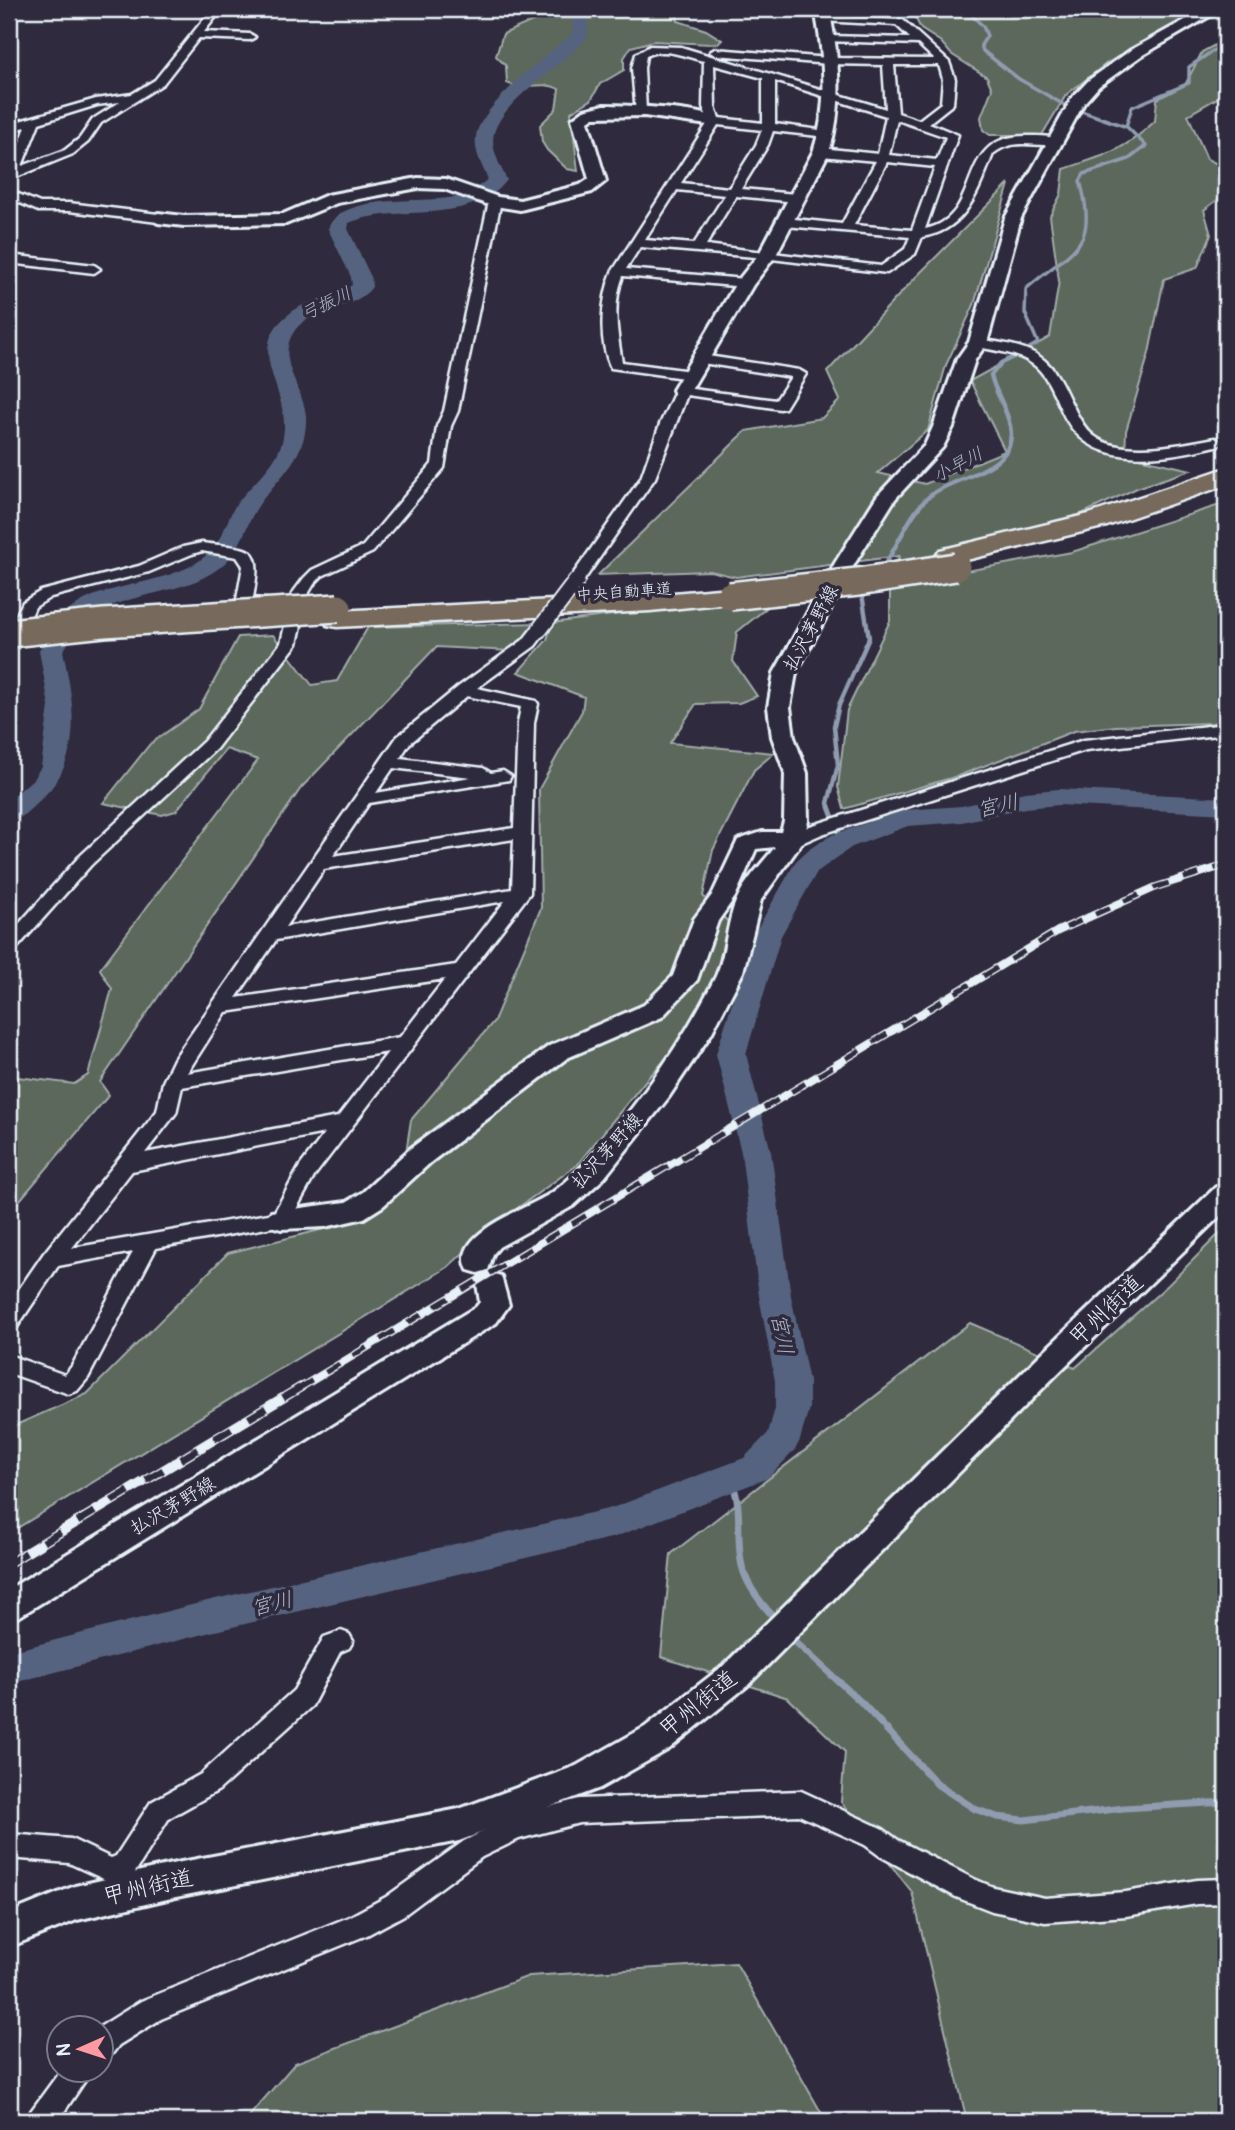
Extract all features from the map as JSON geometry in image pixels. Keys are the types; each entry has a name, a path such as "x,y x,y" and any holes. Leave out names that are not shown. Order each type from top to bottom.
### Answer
{"highway":[{"name":"中央自動車道","path":"953,562 1098,520 1226,476"},
{"name":"中央自動車道","path":"9,633 104,623 650,603 729,590 858,583 1112,532 1226,493"},
{"name":"中央自動車道","path":"9,646 337,614"}],"main road":[{"name":"払沢茅野線","path":"791,841 796,821 796,773 783,737 779,707 785,673 845,564 887,496 933,447 943,427 966,359 978,343 1013,218 1077,101 1094,83 1161,37 1215,9"},
{"path":"495,201 520,205 594,185 598,176 580,119 592,111 640,112"}],"street":[{"path":"12,174 69,152 83,140 97,121 140,95 170,71 217,9"},
{"path":"9,1321 51,1259 166,1113 173,1082 220,1007 403,741 464,690 529,643 648,478 667,424 691,374 745,283 767,255 821,152 827,134 832,94 824,14 899,22 944,62 949,79 947,104 921,124"},
{"path":"197,35 250,37"},
{"path":"828,39 919,41"},
{"path":"827,134 640,112 638,68 641,54 650,49 671,49 829,61 944,62"},
{"path":"636,243 767,255 883,270 908,254 952,135 832,94 671,49"},
{"path":"709,60 709,107 715,121"},
{"path":"846,228 883,158 892,115 888,62"},
{"path":"698,248 762,145 769,127 769,77"},
{"path":"9,128 96,102 140,95"},
{"path":"12,174 34,121"},
{"path":"691,374 780,405 799,374 691,374 616,365 607,317 613,283 715,121"},
{"path":"785,222 916,234 936,231 956,219 963,210 993,146 1016,139 1053,142"},
{"path":"821,152 943,164"},
{"path":"9,194 38,206 69,206 184,221 286,219 333,199 418,183 446,184 495,201 451,411 443,426 439,465 368,549 317,573 300,594 289,644 210,745 86,861 9,946"},
{"path":"674,186 796,198"},
{"path":"9,259 94,269"},
{"path":"618,272 745,283"},
{"path":"978,343 1042,363 1078,429 1093,442 1110,448 1141,451 1215,442"},
{"path":"9,622 22,620 28,605 46,594 144,569 188,550 202,547 242,553 249,559 251,566 245,600 248,603 299,601"},
{"path":"281,1219 307,1171 522,893 526,723 530,704 464,690"},
{"path":"51,1259 281,1219 325,1217 354,1211 373,1199 421,1155 558,1052 653,1011 684,981 706,919 723,897 746,845 752,841 791,841 1084,745 1226,729"},
{"path":"389,762 503,776"},
{"path":"363,798 380,798 526,774"},
{"path":"319,864 522,832"},
{"name":"払沢茅野線","path":"9,1606 486,1315 495,1305 479,1251 489,1240 563,1199 593,1171 659,1091 698,1034 730,972 749,899 791,841"},
{"path":"270,935 522,893"},
{"path":"220,1007 462,970"},
{"path":"173,1082 407,1042"},
{"path":"128,1164 347,1122"},
{"name":"甲州街道","path":"9,1930 75,1903 176,1880 466,1837 588,1777 657,1738 735,1676 1040,1372 1226,1194"},
{"path":"9,1364 69,1385 80,1372 150,1241"},
{"path":"9,1846 71,1851 110,1870 125,1865 160,1810 210,1782 303,1698 332,1644 341,1641"},
{"path":"116,2032 151,2010 358,1926 395,1906 466,1837 579,1811 801,1803 874,1838 965,1888 992,1899 1045,1910 1126,1904 1197,1892 1226,1891"},
{"path":"41,2121 68,2084"}],"green space":[{"path":"552,9 676,9 678,21 706,30 722,40 710,44 653,41 631,47 624,58 624,70 600,84 591,100 571,112 578,171 567,169 542,142 540,125 556,109 559,89 546,85 519,86 507,83 506,66 496,56 503,34 542,17"},
{"path":"911,9 1203,9 1107,63 1066,95 1042,135 990,135 983,130 981,117 992,89 987,77 951,54 941,42 921,29"},
{"path":"1226,39 1224,94 1188,115 1207,159 1226,168 1226,198 1220,198 1204,210 1211,235 1197,268 1164,279 1149,353 1126,431 1125,455 1191,470 1137,488 1060,524 938,551 950,574 1072,552 1226,503 1226,720 1074,731 958,776 844,809 838,787 847,710 890,621 890,590 899,556 736,577 710,571 598,575 746,431 822,418 840,400 827,372 915,278 1009,184 974,305 946,365 928,430 878,473 925,484 1005,451 970,381 1050,337 1059,281 1050,216 1061,194 1064,169 1113,151 1133,140 1155,121 1157,99 1185,85 1202,52"},
{"path":"786,592 737,632 733,661 757,696 739,703 696,704 670,743 774,753 754,770 713,850 703,896 735,929 689,1035 646,1080 577,1165 494,1225 448,1267 9,1533 9,1428 87,1394 228,1253 364,1219 400,1191 411,1120 494,1021 541,908 539,789 582,711 584,697 518,672 547,640 552,623"},
{"path":"539,623 511,651 436,647 301,788 100,1082 109,1095 9,1213 9,1087 18,1077 74,1084 88,1075 112,989 100,969 258,760 226,749 176,811 162,815 103,803 150,744 199,709 238,637 273,635 312,685 337,681 368,627"},
{"path":"1226,1227 1226,2121 967,2121 912,1892 841,1802 845,1752 788,1698 661,1657 671,1554 970,1323 1075,1368 1168,1285"},
{"path":"736,1963 826,2121 245,2121 295,2063 529,1976"}],"waterway":[{"name":"弓振川","path":"9,814 42,785 54,767 62,706 51,650 67,629 80,614 100,602 189,575 218,557 227,546 247,506 287,456 294,437 295,416 291,395 278,361 281,336 295,318 362,287 361,277 338,229 341,220 359,212 379,208 442,205 462,201 481,193 498,180 486,151 485,133 512,97 580,36 581,19 569,9"},
{"path":"965,9 983,26 987,36 981,45 983,51 1019,79 1066,106"},
{"name":"小早川","path":"1126,126 1132,107 1189,83 1189,67 1226,42"},
{"name":"小早川","path":"1017,355 1038,343 1025,313 1026,289 1068,255 1084,235 1085,204 1080,181 1084,174 1129,159 1146,146 1127,127 1084,112"},
{"name":"小早川","path":"1017,355 1021,353"},
{"name":"小早川","path":"883,567 912,517 926,499 946,486 986,468 1006,452 1010,440 1010,426 991,375 1001,363 1017,355"},
{"name":"小早川","path":"830,809 828,803 838,765 834,726 839,705 869,638 862,594 864,592"},
{"name":"宮川","path":"9,1668 211,1616 615,1522 756,1468 783,1440 792,1408 792,1381 775,1296 756,1152 731,1054 767,936 806,867 819,855 842,841 905,818 962,814 1025,800 1059,797 1226,806"},
{"name":"小早川","path":"829,807 842,841"},
{"path":"731,1480 737,1501 740,1555 744,1574 756,1595 777,1621"},
{"path":"790,1637 861,1702 938,1785 975,1809 997,1817 1024,1820 1124,1808 1226,1802"}],"railway":[{"path":"298,1389 1058,931 1156,887 1226,865"},
{"path":"9,1563 301,1387"}]}
